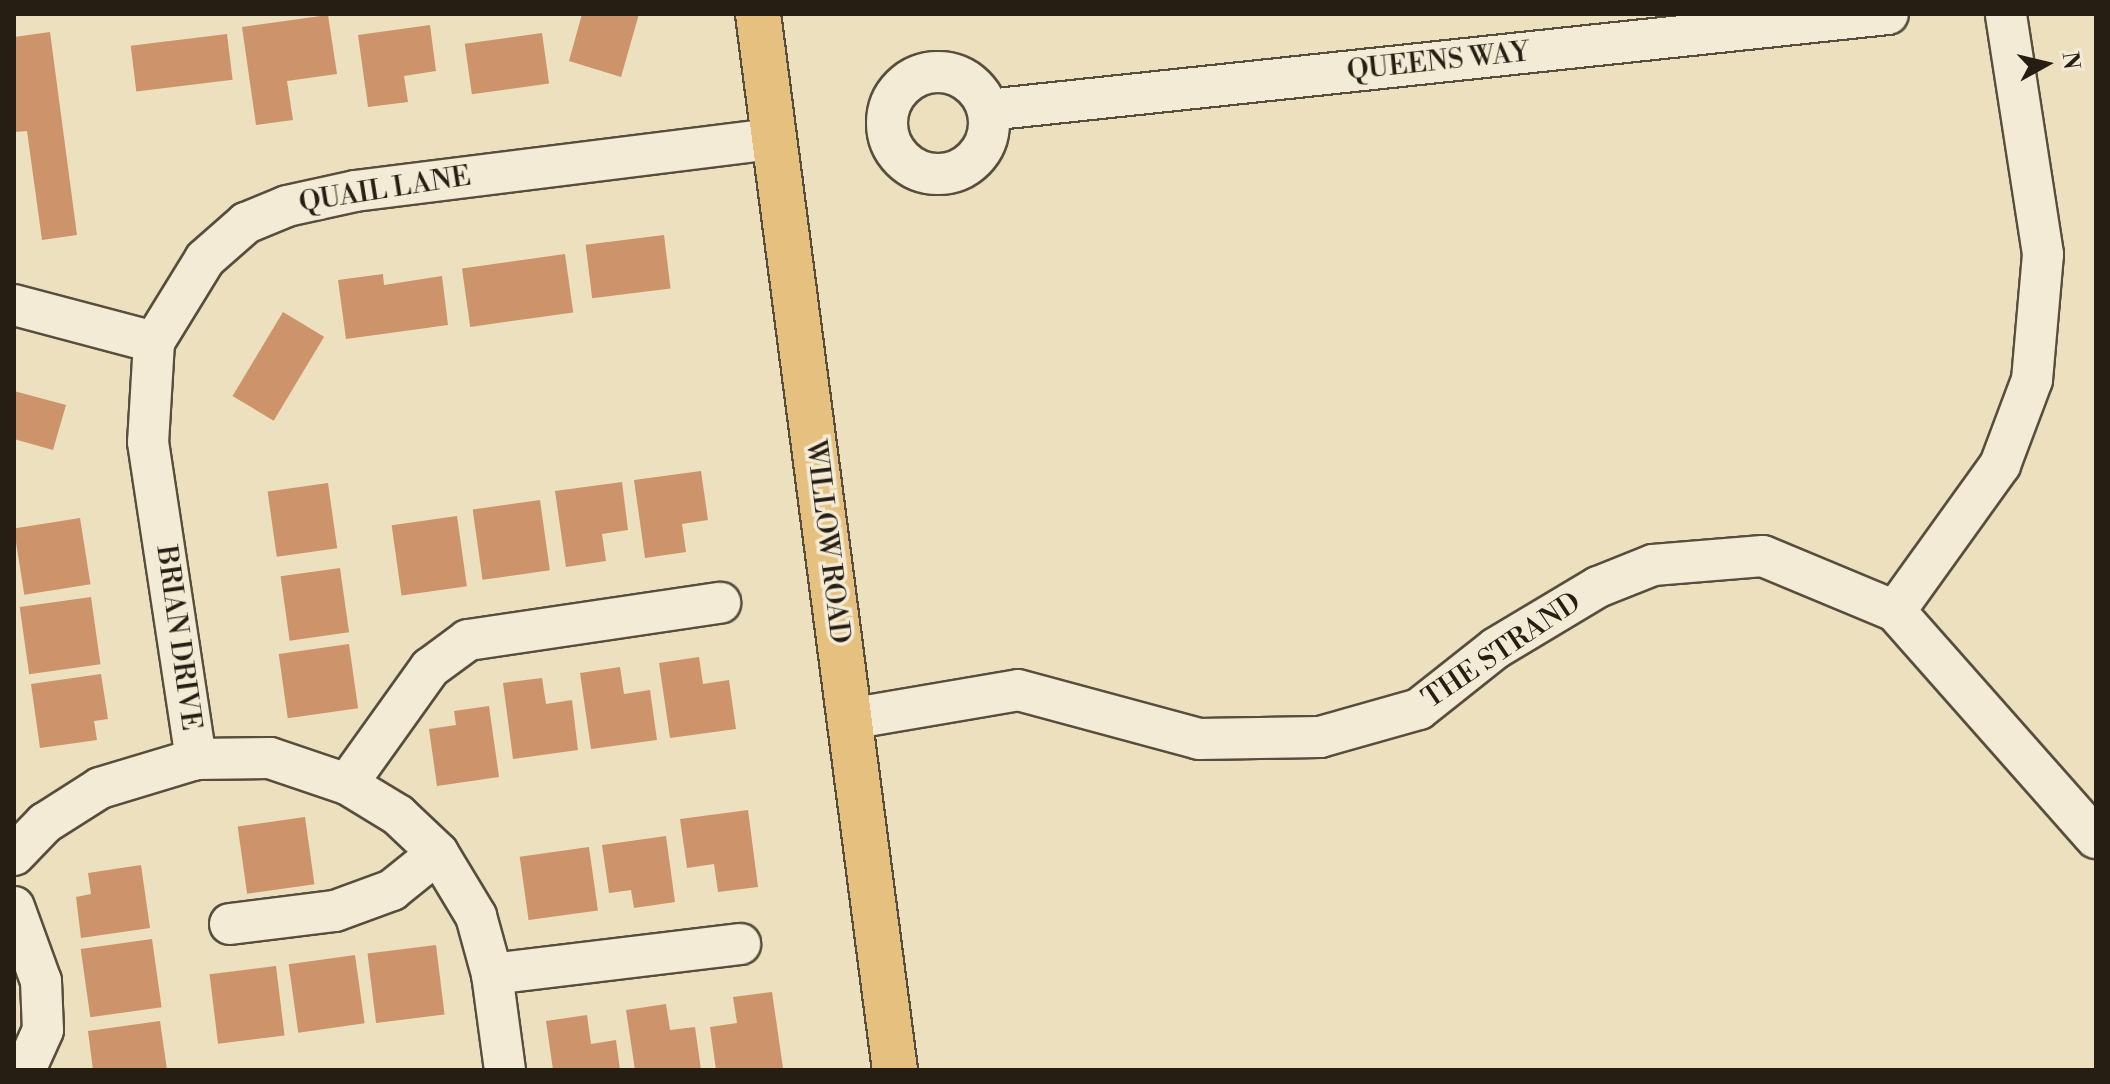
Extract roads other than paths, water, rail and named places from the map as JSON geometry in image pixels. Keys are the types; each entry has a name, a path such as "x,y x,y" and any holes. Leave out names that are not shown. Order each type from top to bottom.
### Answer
{"main road":[{"name":"WILLOW ROAD","path":"758,14 895,1070"}],"street":[{"name":"QUEENS WAY","path":"988,110 1888,14"},
{"path":"1895,611 2000,465 2032,380 2043,254 2006,14"},
{"name":"QUAIL LANE","path":"154,342 205,259 246,223 287,206 355,191 775,139"},
{"path":"14,305 154,342"},
{"name":"BRIAN DRIVE","path":"154,342 148,442 196,759 270,758 347,784 398,815 438,853 476,916 492,974 505,1070"},
{"name":"THE STRAND","path":"849,719 1018,690 1199,739 1320,737 1419,709 1496,648 1598,587 1653,565 1763,556 1895,611 2096,838"},
{"path":"347,784 430,668 468,640 720,603"},
{"path":"14,855 45,823 100,788 196,759"},
{"path":"230,924 335,911 392,890 438,853"},
{"path":"14,907 41,981 43,1030 25,1070"},
{"path":"492,974 740,944"}]}
